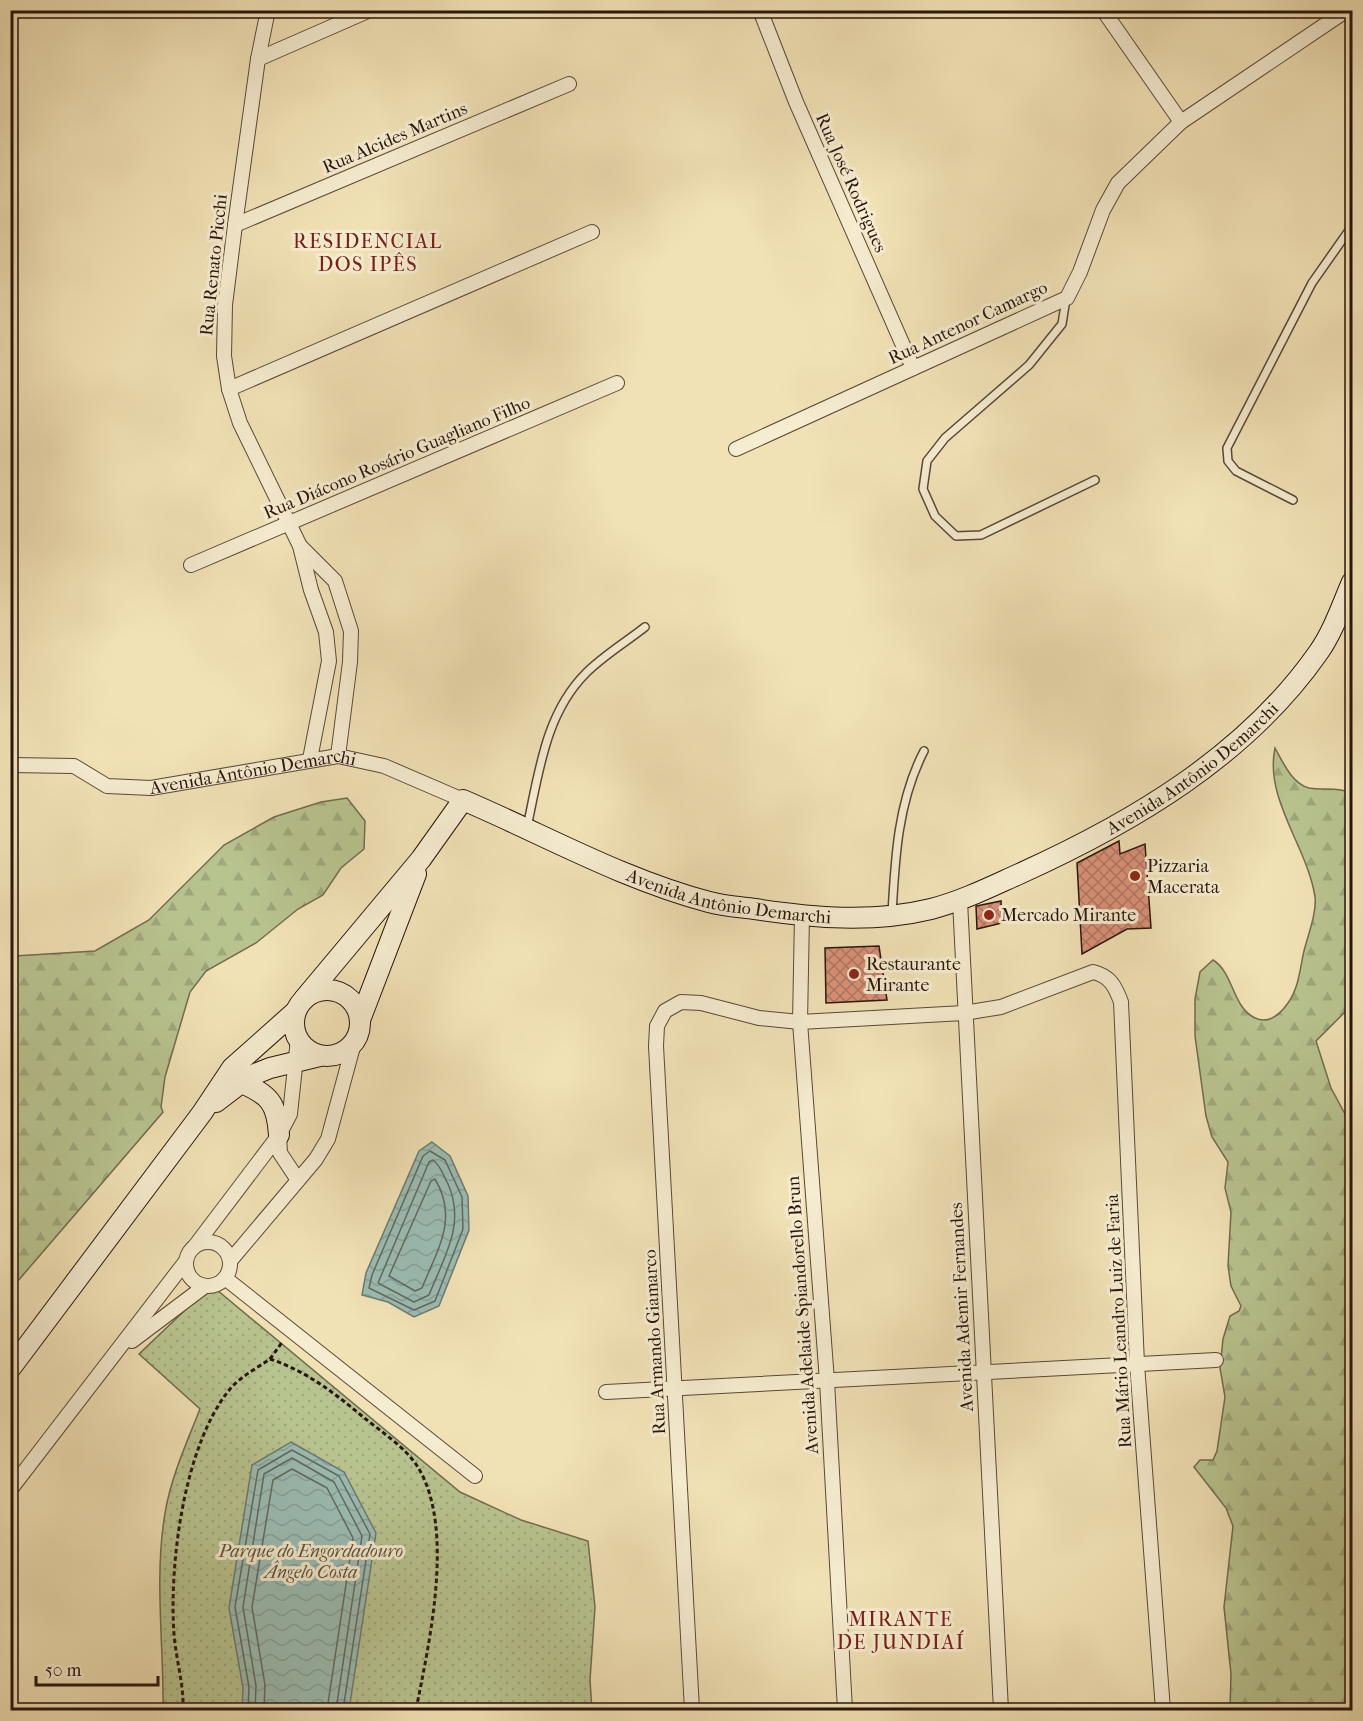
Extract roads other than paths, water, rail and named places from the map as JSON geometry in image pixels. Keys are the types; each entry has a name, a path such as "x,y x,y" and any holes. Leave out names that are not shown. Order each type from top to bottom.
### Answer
{"street":[{"name":"Rua Renato Picchi","path":"268,10 258,59 235,225 225,305 224,356 229,389 240,423 300,546 311,590 327,632 329,662 310,759"},
{"path":"258,59 370,10"},
{"name":"Rua José Rodrigues","path":"760,10 796,102 913,368"},
{"path":"1103,10 1181,122"},
{"name":"Rua Antenor Camargo","path":"736,449 1066,298 1080,272 1103,210 1118,183 1181,122 1347,10"},
{"name":"Rua Alcides Martins","path":"235,225 569,84"},
{"path":"229,389 592,232"},
{"name":"Rua Diácono Rosário Guagliano Filho","path":"191,565 617,383"},
{"name":"Rua Renato Picchi","path":"300,546 334,581 351,631 350,662 338,756"},
{"name":"Avenida Antônio Demarchi","path":"10,765 74,766 107,786 151,788 338,756 384,766 526,827 606,868 710,902 802,916 859,919 891,916 960,901 1101,835 1169,792 1233,747 1282,699 1320,651 1353,582"},
{"path":"320,1056 307,1050 298,1039 293,1025 300,1005 421,859 463,800"},
{"path":"118,1351 205,1286 219,1283 225,1278 230,1262 316,1159 328,1139 359,1032 360,1020 421,859"},
{"name":"Avenida Ademir Fernandes","path":"960,901 1001,1710"},
{"name":"Avenida Adelaide Spiandorello Brun","path":"802,916 800,1023 827,1380 845,1710"},
{"name":"Rua Mário Leandro Luiz de Faria","path":"701,1003 759,1018 800,1023 964,1013 1001,1007 1093,972 1104,975 1114,985 1121,1002 1137,1364 1163,1710"},
{"path":"10,1369 202,1113 232,1068 314,992 326,990 338,992 349,998 357,1008 360,1020"},
{"name":"Rua Armando Giamarco","path":"692,1710 657,1026 665,1011 681,1002 701,1003"},
{"path":"10,1490 118,1351 279,1135 290,1114 298,1039"},
{"path":"202,1113 240,1082 270,1068 320,1056 333,1056 345,1052 354,1043"},
{"path":"240,1082 260,1091 271,1100 278,1116 280,1153 298,1180"},
{"path":"195,1246 213,1243 227,1253 230,1262"},
{"path":"186,1261 190,1278 205,1286"},
{"path":"225,1278 475,1476"},
{"path":"606,1392 1216,1360"}],"lane":[{"path":"1293,501 1236,471 1228,461 1227,448 1312,282 1353,226"},
{"path":"1066,298 1062,324 1029,365 945,438 927,461 923,489 935,516 956,536 981,535 1095,480"},
{"path":"526,827 550,729 559,709 586,673 645,627"},
{"path":"891,916 894,870 906,796 924,751"}],"water":[{"path":"432,1142 450,1156 468,1196 469,1230 439,1306 414,1317 388,1302 362,1295 366,1273 419,1151"},
{"path":"291,1442 344,1472 376,1533 349,1710 242,1710 243,1688 229,1608 252,1465"}],"place":[{"name":"Pizzaria Macerata","path":"1135,876"},
{"name":"Mercado Mirante","path":"989,915"},
{"name":"Restaurante Mirante","path":"854,974"}],"district":[{"name":"RESIDENCIAL DOS IPÊS","path":"368,252"},
{"name":"MIRANTE DE JUNDIAÍ","path":"901,1630"}],"park label":[{"name":"Parque do Engordadouro Ângelo Costa","path":"311,1561"}]}
